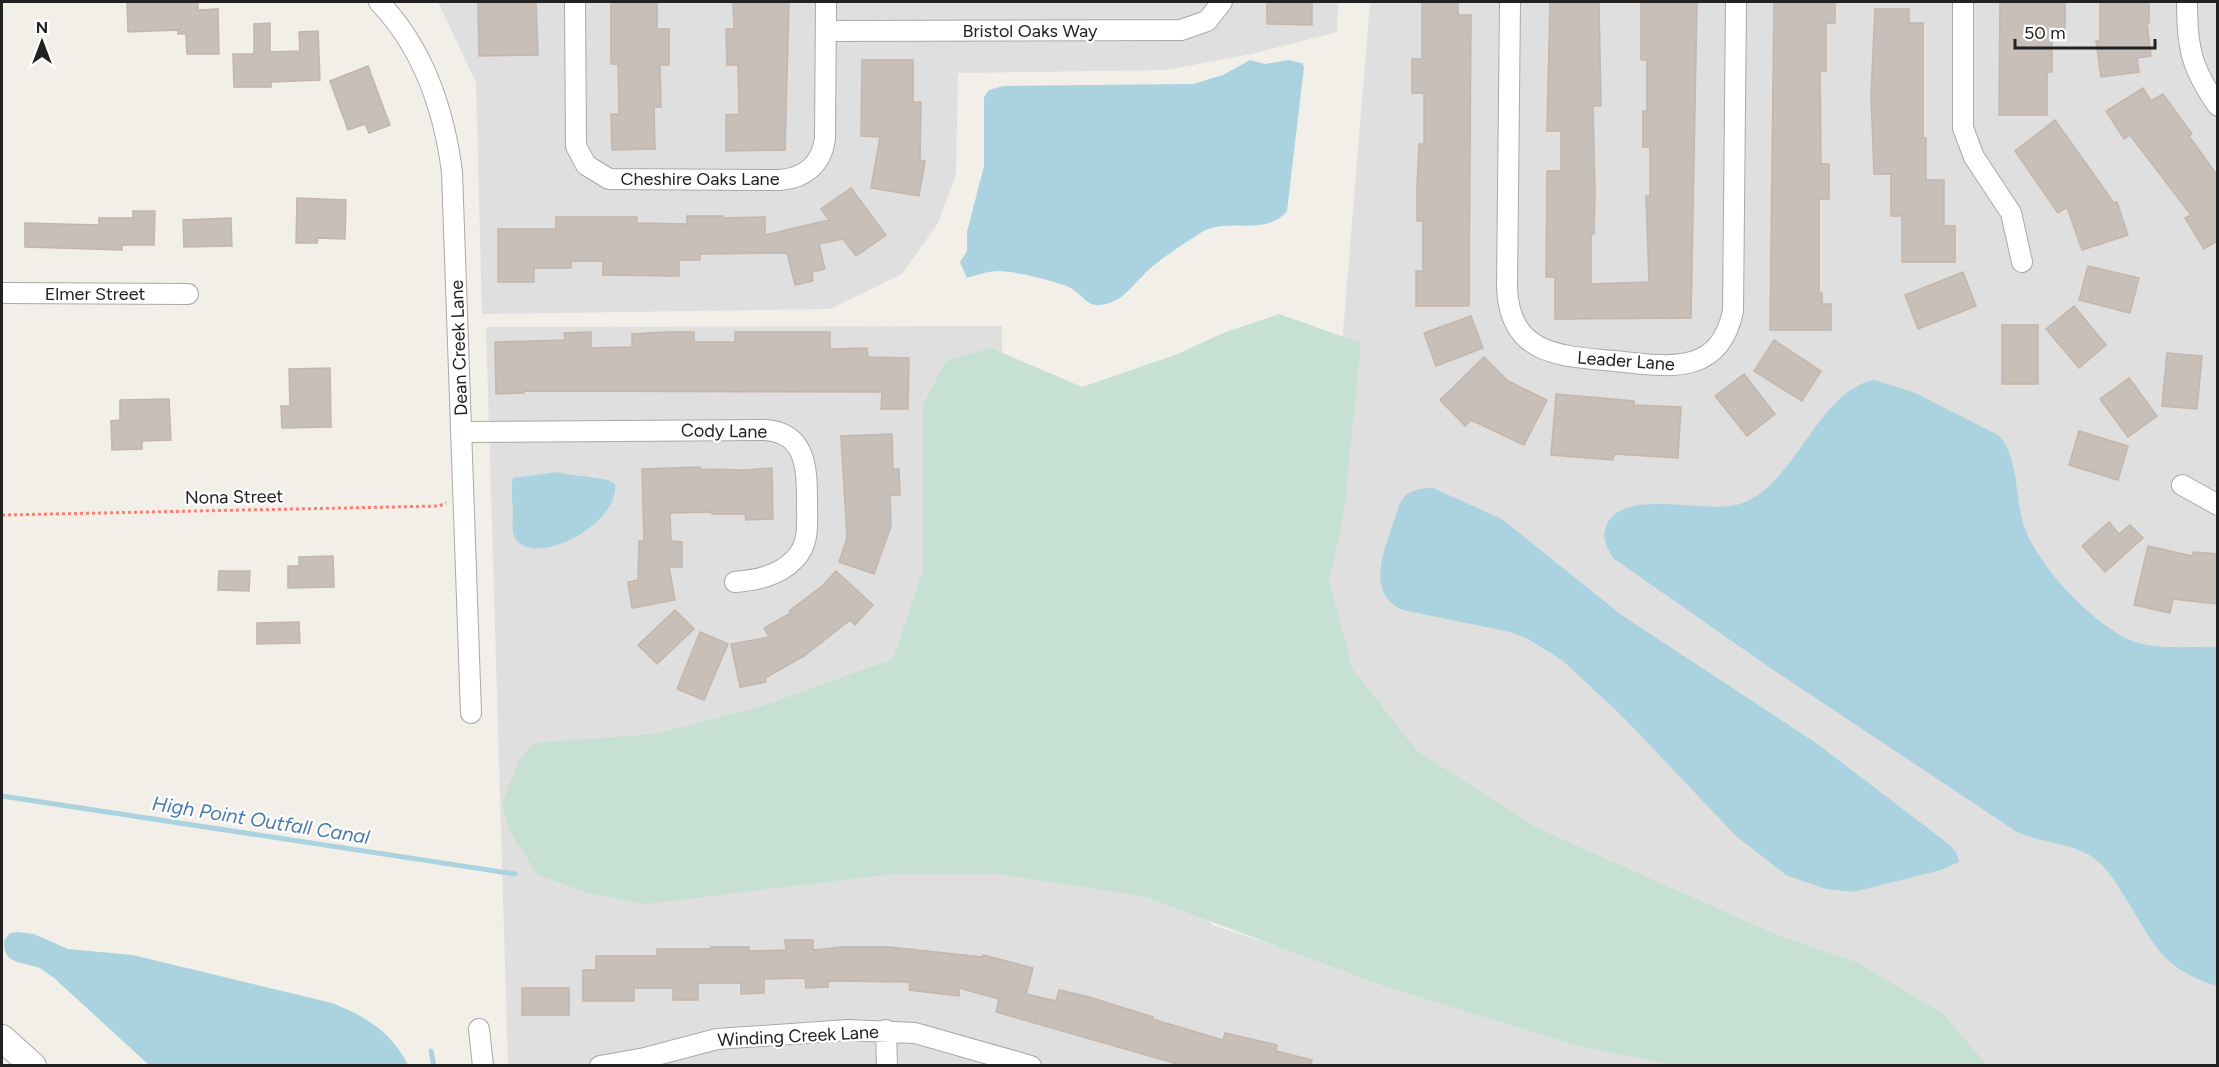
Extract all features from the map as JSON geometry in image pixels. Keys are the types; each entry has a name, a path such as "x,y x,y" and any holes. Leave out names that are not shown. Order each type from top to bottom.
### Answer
{"street":[{"name":"Dean Creek Lane","path":"379,2 407,40 427,75 448,144 454,195 471,713"},
{"name":"Cheshire Oaks Lane","path":"575,2 576,147 582,160 592,171 618,180 780,180 805,173 817,162 824,146 826,2"},
{"name":"Bristol Oaks Way","path":"826,31 1181,30 1207,21 1222,2"},
{"name":"Leader Lane","path":"1510,2 1507,288 1514,322 1532,343 1552,354 1674,367 1698,360 1714,350 1726,334 1733,311 1736,2"},
{"path":"1963,2 1963,128 1974,157 2011,213 2022,262"},
{"path":"2187,2 2190,55 2200,80 2217,106"},
{"name":"Elmer Street","path":"2,293 188,294"},
{"name":"Cody Lane","path":"461,432 764,430 781,433 795,445 806,463 806,541 796,558 779,572 758,580 735,582"},
{"path":"2182,485 2217,506"},
{"path":"479,1029 483,1065"},
{"path":"886,1030 886,1065"},
{"name":"Winding Creek Lane","path":"600,1065 645,1062 717,1039 816,1031 886,1030 942,1039 1031,1065"},
{"path":"2,1038 33,1065"}],"path":[{"name":"Nona Street","path":"2,515 439,506 464,494"}],"shaded area":[{"path":"438,2 1338,2 1337,32 1252,54 1166,70 958,73 956,175 938,223 902,274 830,309 482,314 476,83"},
{"path":"1370,2 2217,2 2217,1065 508,1065 486,327 1002,326 1003,791 1134,809 1212,925 1283,948 1326,541"}],"green space":[{"path":"1279,314 1361,343 1343,519 1329,580 1352,668 1416,750 1537,828 1777,935 1858,963 1943,1014 1987,1065 1674,1065 1583,1047 1384,986 1143,896 997,874 893,874 645,904 587,893 537,874 509,830 502,804 519,760 534,743 655,734 759,707 893,659 923,569 923,405 946,361 991,348 1082,387 1178,354 1223,333"}],"water":[{"path":"1250,60 1265,64 1288,60 1302,63 1304,67 1287,211 1278,219 1258,225 1223,226 1202,232 1153,266 1123,295 1100,305 1087,302 1069,287 1024,274 994,271 967,278 960,262 967,251 967,232 984,166 984,97 989,90 1003,86 1193,84 1223,75"},
{"path":"1875,380 1915,393 2000,436 2013,466 2022,519 2038,554 2067,591 2102,623 2135,642 2165,647 2217,647 2217,986 2182,971 2160,951 2113,878 2092,857 2072,848 2017,832 1766,665 1610,554 1604,537 1607,524 1616,513 1631,507 1648,504 1725,506 1740,504 1760,494 1777,478 1822,418 1838,401 1855,387"},
{"path":"558,472 611,481 615,484 613,499 604,514 574,538 539,548 525,546 515,538 513,532 513,478"},
{"path":"1433,488 1502,519 1620,614 1816,743 1950,845 1957,854 1959,862 1941,870 1853,892 1826,889 1786,875 1736,836 1624,718 1562,660 1528,639 1510,632 1403,610 1392,603 1384,594 1380,572 1385,547 1398,508 1409,493 1419,489"},
{"path":"10,933 34,934 68,949 133,955 332,1003 356,1014 386,1034 408,1065 149,1065 54,978 39,968 14,961 6,954 4,941"}],"building":[{"path":"127,2 198,2 198,10 218,9 219,54 187,54 186,34 178,34 178,30 128,32"},
{"path":"478,2 536,2 538,55 479,56"},
{"path":"611,2 657,2 657,29 669,29 669,65 660,65 661,107 654,107 655,149 612,150 611,114 619,114 618,64 611,64"},
{"path":"733,2 789,2 785,150 726,151 726,115 739,114 738,65 727,65 726,29 734,29"},
{"path":"1267,2 1312,2 1312,25 1267,24"},
{"path":"1422,2 1458,2 1458,15 1471,15 1469,306 1416,306 1416,271 1423,271 1423,221 1417,221 1417,186 1419,144 1424,144 1424,93 1412,93 1412,59 1422,59"},
{"path":"1550,2 1599,2 1601,106 1593,106 1595,193 1594,234 1591,234 1591,284 1649,282 1646,196 1650,196 1650,147 1643,147 1643,111 1647,111 1647,60 1641,60 1641,2 1697,2 1691,318 1555,319 1555,277 1546,277 1547,171 1561,171 1561,131 1547,131"},
{"path":"1774,2 1835,2 1835,23 1826,23 1826,71 1820,71 1821,164 1829,164 1829,199 1819,199 1819,293 1822,293 1822,304 1831,304 1831,330 1770,330"},
{"path":"2000,2 2065,2 2065,30 2052,30 2052,72 2047,72 2047,115 1999,115"},
{"path":"2100,2 2149,2 2149,23 2147,23 2151,56 2137,58 2139,72 2101,77 2096,41 2100,41"},
{"path":"1875,9 1909,9 1909,23 1923,23 1923,138 1926,138 1926,180 1944,180 1944,226 1955,226 1955,262 1902,262 1902,216 1891,216 1891,174 1874,174 1871,96"},
{"path":"270,23 270,52 300,51 299,32 318,31 320,80 271,82 271,87 234,87 233,54 254,54 254,24"},
{"path":"862,60 913,60 913,102 921,102 920,160 925,161 919,196 871,188 880,137 861,136"},
{"path":"368,66 390,125 369,133 365,124 348,130 330,81"},
{"path":"2143,88 2151,101 2163,94 2192,134 2189,136 2217,175 2217,241 2204,249 2185,218 2191,215 2130,135 2124,139 2106,111"},
{"path":"2055,120 2114,203 2117,202 2128,235 2082,250 2067,207 2058,213 2015,151"},
{"path":"851,188 886,235 856,256 843,239 819,244 825,269 812,272 813,281 795,285 787,253 700,254 700,260 679,260 679,276 603,275 603,261 571,261 571,268 534,268 534,282 498,282 498,229 556,229 556,217 637,217 637,223 687,224 687,216 723,216 723,218 765,217 765,235 829,220 821,209"},
{"path":"297,198 346,200 345,239 318,238 317,243 296,243"},
{"path":"133,211 155,211 154,245 122,245 122,250 25,247 25,223 99,225 99,218 133,218"},
{"path":"231,218 232,246 184,247 183,220"},
{"path":"2088,266 2139,278 2130,313 2079,300"},
{"path":"1963,272 1976,306 1918,329 1905,295"},
{"path":"2074,306 2106,345 2079,368 2046,329"},
{"path":"1471,316 1483,348 1436,366 1424,333"},
{"path":"2002,325 2038,325 2038,384 2002,384"},
{"path":"591,332 591,348 632,347 632,334 694,332 694,342 735,342 735,332 830,332 830,349 867,348 868,357 909,358 908,409 881,409 882,392 524,391 524,393 496,394 495,342 565,340 564,333"},
{"path":"1774,340 1821,371 1802,401 1754,371"},
{"path":"2167,353 2202,356 2197,409 2162,406"},
{"path":"1484,357 1508,381 1547,400 1524,445 1471,420 1465,426 1440,400"},
{"path":"330,368 331,427 282,428 281,406 290,406 289,369"},
{"path":"1744,374 1775,414 1747,436 1715,396"},
{"path":"2129,378 2157,416 2128,437 2100,399"},
{"path":"1556,394 1634,401 1634,405 1681,407 1678,458 1614,454 1613,460 1551,455"},
{"path":"169,399 171,440 142,441 142,449 112,450 111,421 120,420 120,400"},
{"path":"2079,431 2128,446 2118,480 2069,465"},
{"path":"892,434 893,469 899,469 900,495 890,495 891,526 874,574 839,562 847,538 841,436"},
{"path":"700,467 700,469 745,470 772,468 773,519 746,520 745,514 712,514 712,512 670,513 671,541 682,542 682,567 669,567 675,600 632,608 628,582 638,580 639,541 644,541 642,469"},
{"path":"2109,522 2119,534 2130,525 2143,538 2105,572 2082,546"},
{"path":"2148,546 2192,556 2193,552 2217,554 2217,604 2173,599 2170,613 2134,605"},
{"path":"333,556 334,587 288,588 288,566 299,566 299,557"},
{"path":"219,571 250,571 249,591 218,590"},
{"path":"836,571 873,605 855,625 850,620 804,656 765,678 766,682 740,687 731,644 769,637 764,628 791,613 789,611 822,586"},
{"path":"675,610 694,629 657,664 638,645"},
{"path":"299,622 300,643 257,644 257,623"},
{"path":"700,632 728,644 704,700 677,689"},
{"path":"785,940 813,940 813,950 843,947 889,947 983,957 983,955 1033,968 1026,994 1056,1001 1059,990 1089,997 1223,1040 1225,1033 1277,1045 1276,1051 1312,1060 1311,1065 1181,1065 996,1012 999,999 959,988 959,996 909,990 910,982 828,981 828,987 806,988 805,978 764,979 764,993 741,994 741,983 698,983 698,1000 673,1000 673,988 634,988 634,1001 583,1001 583,970 596,970 596,956 657,956 657,949 711,949 711,947 749,947 749,951 786,950"},
{"path":"522,988 569,988 569,1015 522,1015"}],"waterway":[{"name":"High Point Outfall Canal","path":"2,796 515,874"},
{"path":"431,1051 434,1066"}]}
